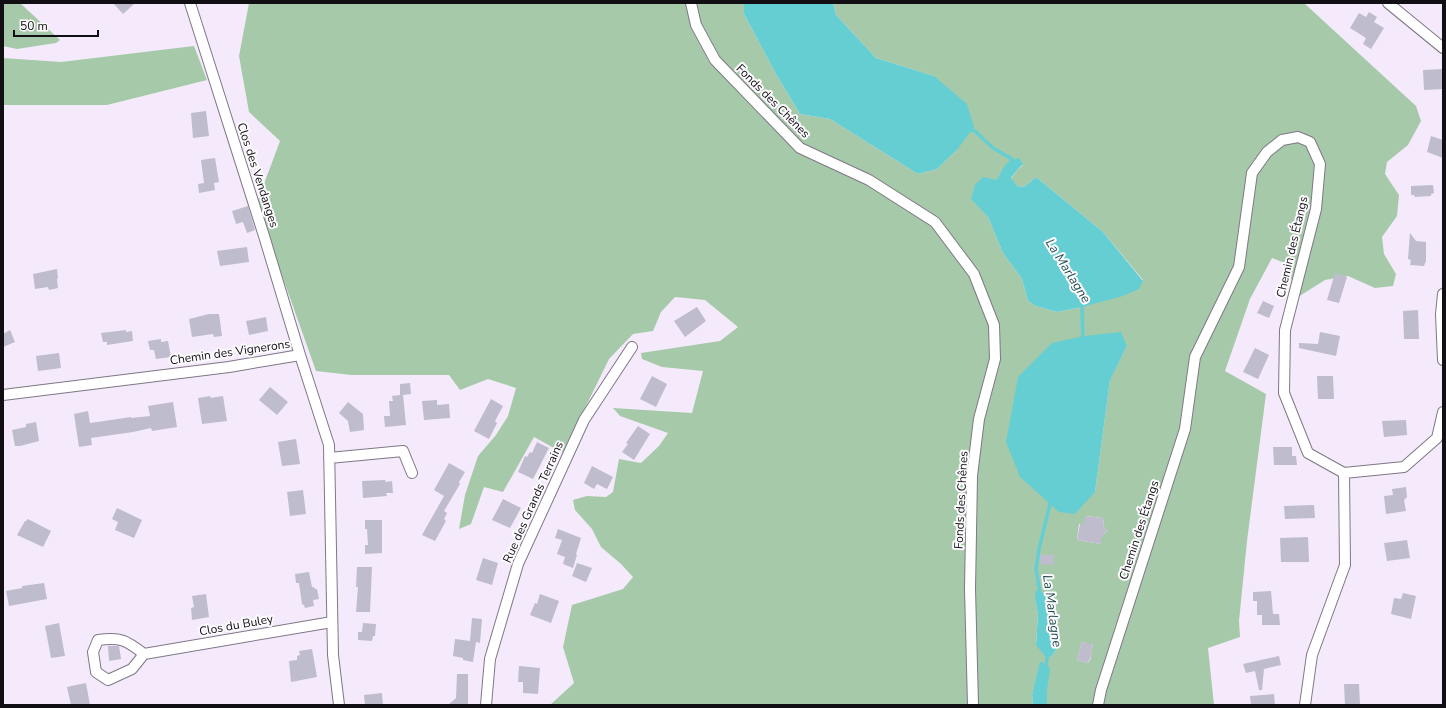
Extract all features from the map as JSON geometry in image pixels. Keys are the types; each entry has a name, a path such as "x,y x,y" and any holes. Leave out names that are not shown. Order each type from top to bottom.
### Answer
{"street":[{"name":"Clos des Vendanges","path":"190,3 300,355"},
{"name":"Fonds des Chênes","path":"691,3 696,25 715,60 800,148 869,180 935,222 974,274 994,325 995,358 979,419 972,476 970,589 973,705"},
{"path":"1388,3 1443,48"},
{"name":"Chemin des Étangs","path":"1098,705 1101,690 1185,429 1195,357 1239,267 1252,173 1267,152 1282,140 1298,137 1310,142 1320,164 1316,209 1285,330 1284,393 1308,453 1344,473"},
{"path":"1443,294 1441,314 1443,360"},
{"name":"Rue des Grands Terrains","path":"486,705 490,659 518,564 584,420 632,347"},
{"name":"Chemin des Vignerons","path":"3,395 229,367 300,355 329,445 332,655 339,705"},
{"path":"1305,705 1312,655 1345,566 1344,473 1404,467 1437,438 1443,412"},
{"path":"329,458 403,451 412,473"},
{"name":"Clos du Buley","path":"144,654 332,622"},
{"path":"112,638 128,641 144,654 132,669 108,680 96,672 93,652 98,640 112,638"}],"green space":[{"path":"3,3 20,3 60,40 56,43 17,49 3,46"},
{"path":"249,3 744,3 744,14 776,74 800,114 830,119 918,174 937,169 957,150 934,76 876,58 836,15 833,3 1304,3 1416,106 1421,121 1408,145 1387,162 1385,174 1399,195 1397,216 1382,237 1384,254 1396,274 1393,286 1375,288 1348,276 1325,280 1298,297 1285,263 1272,258 1250,299 1225,371 1266,394 1247,541 1239,621 1240,637 1208,648 1214,705 1047,705 1047,691 1036,680 1032,695 1033,705 550,705 574,683 563,647 572,605 623,589 633,577 621,564 601,547 592,529 575,510 573,500 587,496 606,497 613,492 619,459 641,463 659,446 668,433 620,416 613,408 692,413 703,371 662,367 642,359 641,353 720,341 738,327 705,300 675,297 661,312 653,331 633,334 609,359 563,453 534,437 503,492 484,487 471,524 459,529 465,495 478,456 496,435 508,416 516,388 488,379 460,390 449,375 351,375 316,371 284,281 255,208 280,141 249,112 239,56","holes":["1023,165 1017,170 1011,179 1017,186 1024,187 1036,177 1103,232 1143,280 1082,307 1057,312 1036,306 1028,301 1022,279 1003,253 988,217 997,181 1002,170","1052,343 1127,346 1110,379 1095,492","1086,516 1103,518 1104,527 1107,531 1103,535 1103,538 1101,538 1101,544 1077,540 1079,524 1084,524","1051,596 1058,647 1051,657 1036,645 1038,614 1035,599","1082,642 1093,645 1088,663 1077,660"]},
{"path":"194,46 207,80 107,105 3,105 3,58 61,62"}],"water":[{"path":"744,3 833,3 836,15 876,58 934,76 967,104 974,127 957,150 937,169 918,174 830,119 800,114 776,74 744,14"},
{"path":"1019,158 1023,164 1011,178 1017,186 1024,187 1036,177 1103,232 1143,281 1139,289 1123,296 1057,312 1036,306 1028,301 1022,279 1003,253 988,217 971,199 975,185 983,177 997,180 1008,163"},
{"path":"1121,332 1127,346 1110,380 1095,492 1075,514 1059,512 1020,477 1006,442 1018,377 1052,343 1084,336"},
{"path":"1036,590 1051,596 1058,647 1051,657 1045,656 1036,645 1038,614 1035,599"},
{"path":"1040,662 1050,668 1047,705 1033,705 1032,695"}],"building":[{"path":"113,3 135,3 123,14"},
{"path":"1369,12 1377,17 1374,22 1384,28 1371,49 1363,44 1366,38 1350,28 1359,13 1366,17"},
{"path":"1443,69 1443,89 1424,90 1423,70"},
{"path":"206,111 209,136 193,138 191,113"},
{"path":"1431,136 1443,140 1443,158 1427,152"},
{"path":"215,158 219,182 214,183 215,190 199,193 198,184 204,183 201,160"},
{"path":"1433,185 1434,193 1431,194 1431,196 1415,197 1414,195 1411,195 1411,186"},
{"path":"248,206 255,230 247,233 243,222 236,224 232,211"},
{"path":"1410,233 1416,241 1426,242 1426,261 1424,266 1410,265 1411,260 1408,259"},
{"path":"247,247 249,262 220,266 217,251"},
{"path":"57,269 58,288 49,290 48,287 35,289 33,274"},
{"path":"1335,273 1347,277 1339,303 1327,300"},
{"path":"1263,301 1274,306 1269,318 1257,313"},
{"path":"697,307 706,321 685,337 674,321"},
{"path":"1418,310 1419,339 1404,339 1403,311"},
{"path":"209,314 219,314 222,336 214,337 213,334 192,337 189,319"},
{"path":"266,317 268,331 249,335 246,321"},
{"path":"10,330 15,342 3,347 3,334"},
{"path":"126,330 126,332 132,331 133,341 107,345 107,342 103,342 101,333"},
{"path":"1320,332 1340,336 1336,356 1299,348 1299,343 1318,344"},
{"path":"161,339 161,342 168,341 171,357 156,359 154,350 150,350 148,341"},
{"path":"1255,348 1269,355 1258,379 1243,372"},
{"path":"59,353 61,368 38,371 36,356"},
{"path":"652,376 667,384 656,407 640,399"},
{"path":"1317,376 1333,376 1334,399 1318,399"},
{"path":"410,383 411,394 403,395 406,425 385,427 384,416 390,416 389,401 393,401 392,396 400,395 400,384"},
{"path":"270,387 288,402 277,415 259,400"},
{"path":"210,396 211,398 223,396 227,421 202,424 198,398"},
{"path":"491,399 503,406 495,421 497,423 489,439 474,431"},
{"path":"437,400 437,405 449,404 450,418 424,420 422,401"},
{"path":"173,402 177,427 152,431 151,428 91,438 92,445 79,447 74,414 88,411 90,423 131,417 150,416 148,406"},
{"path":"348,402 363,414 364,430 350,432 348,421 339,413"},
{"path":"1406,420 1407,435 1384,437 1382,421"},
{"path":"36,422 39,441 15,446 12,430 26,427 26,424"},
{"path":"638,426 650,434 634,460 622,452 628,444 626,443"},
{"path":"296,439 300,464 282,466 278,442"},
{"path":"537,442 549,448 533,479 518,472 525,456 527,457 530,452 532,453"},
{"path":"1273,447 1292,447 1292,456 1296,456 1297,465 1274,465"},
{"path":"449,463 465,472 459,482 460,484 444,511 447,513 444,519 446,521 435,541 422,535 444,496 434,490"},
{"path":"592,466 613,477 607,489 597,484 594,489 584,483"},
{"path":"385,480 386,482 392,481 393,493 386,493 387,496 363,498 362,481"},
{"path":"1406,487 1407,497 1404,500 1406,511 1386,514 1384,496 1393,495 1392,489"},
{"path":"303,490 306,514 290,516 287,492"},
{"path":"503,499 521,508 510,528 492,520"},
{"path":"1314,505 1315,518 1285,519 1284,506"},
{"path":"117,508 142,520 134,538 115,530 118,522 112,519"},
{"path":"1085,516 1103,518 1104,527 1107,531 1103,535 1103,538 1101,538 1101,544 1077,540 1080,524 1084,524"},
{"path":"28,519 51,531 43,547 17,535 25,521"},
{"path":"365,520 382,520 382,553 365,554 365,545 368,545"},
{"path":"558,529 581,538 573,568 563,564 565,557 557,554 562,540 555,538"},
{"path":"1308,537 1309,562 1281,562 1280,538"},
{"path":"1407,540 1410,558 1387,561 1384,543"},
{"path":"1040,555 1054,555 1053,565 1040,564"},
{"path":"483,558 498,563 492,585 476,580"},
{"path":"577,563 592,568 586,582 572,576"},
{"path":"357,567 372,567 370,612 356,612 358,587 356,587"},
{"path":"309,572 312,587 317,589 319,599 313,600 314,606 305,608 302,604 299,583 296,583 295,574"},
{"path":"44,583 47,599 9,606 6,591 22,588 22,586"},
{"path":"1271,591 1273,614 1279,614 1280,625 1262,625 1262,615 1257,615 1257,601 1253,601 1253,592"},
{"path":"1403,593 1416,596 1411,619 1391,614 1394,598 1401,599"},
{"path":"206,594 209,617 192,620 191,608 194,607 192,596"},
{"path":"540,594 559,601 551,623 530,615 535,603 537,604"},
{"path":"472,618 482,619 480,643 476,642 473,662 453,656 455,639 470,641"},
{"path":"59,623 65,656 51,658 45,626"},
{"path":"363,623 376,624 375,636 373,636 372,641 358,640 358,632 362,632"},
{"path":"1082,642 1093,644 1091,651 1093,651 1088,663 1077,660"},
{"path":"108,646 119,646 121,659 109,661"},
{"path":"312,649 317,677 291,682 289,661 297,660 297,656 300,655 299,651"},
{"path":"1279,656 1281,665 1264,669 1262,690 1259,690 1255,671 1246,673 1243,664"},
{"path":"519,666 540,668 538,694 523,693 523,682 518,682"},
{"path":"457,674 468,674 468,705 448,705 456,698"},
{"path":"86,683 90,705 71,705 67,687"},
{"path":"1344,684 1359,684 1360,705 1345,705"},
{"path":"382,693 383,705 365,705 364,695"},
{"path":"1274,694 1275,705 1251,705 1250,696"}],"waterway":[{"name":"La Marlagne","path":"969,129 975,131 993,148 1012,159 1010,163"},
{"name":"La Marlagne","path":"1079,304 1082,307 1083,341"},
{"name":"La Marlagne","path":"1040,593 1036,569 1039,549 1051,500"},
{"name":"La Marlagne","path":"1045,669 1048,653"}]}
